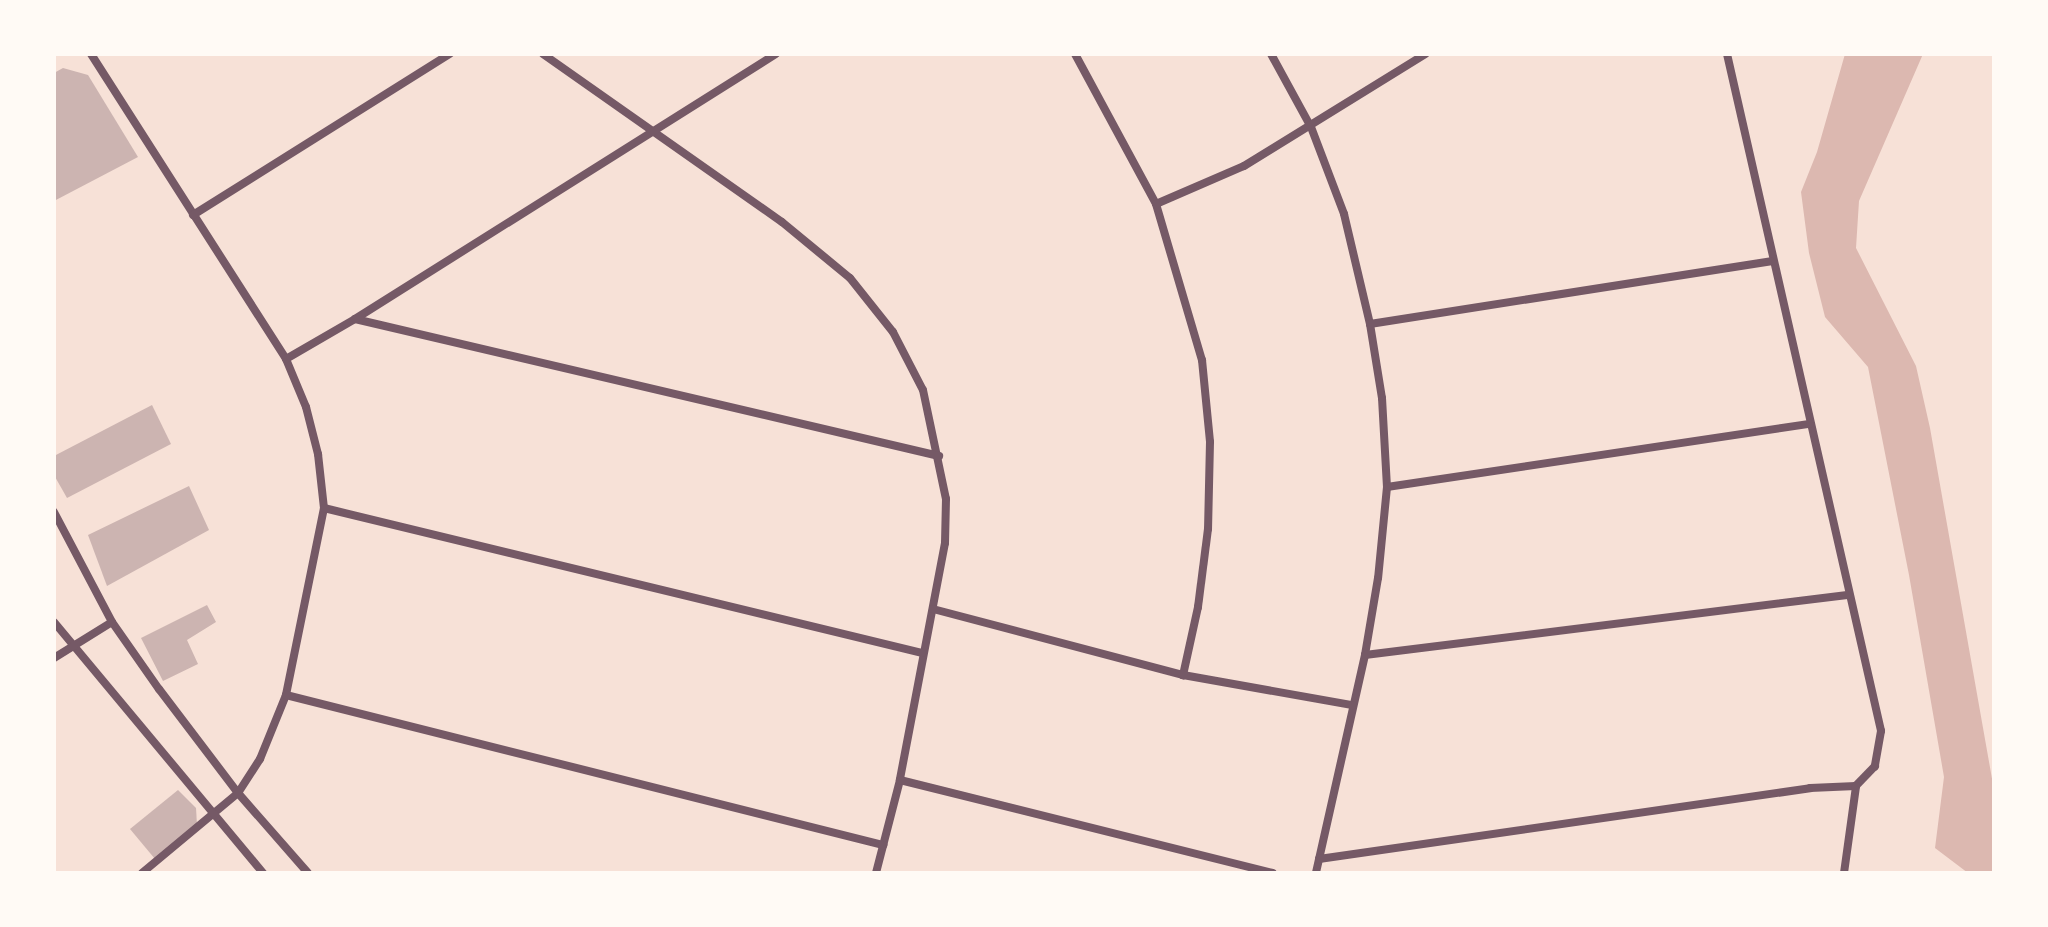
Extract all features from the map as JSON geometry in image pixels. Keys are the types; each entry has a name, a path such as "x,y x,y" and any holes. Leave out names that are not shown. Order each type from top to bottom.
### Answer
{"street":[{"path":"91,54 286,359 306,407 318,454 324,508 286,695 260,759 238,793 142,873"},
{"path":"193,215 450,54"},
{"path":"543,54 782,222 850,278 893,332 923,390 946,499 945,543 900,780 876,873"},
{"path":"286,359 355,319 776,54"},
{"path":"1075,54 1156,204 1202,360 1210,442 1208,529 1198,607 1183,675"},
{"path":"1271,54 1311,127 1344,214 1370,324 1382,398 1387,487 1378,578 1365,655 1316,873"},
{"path":"1156,204 1244,166 1425,54"},
{"path":"1727,54 1771,261 1881,731 1875,766 1856,786 1844,873"},
{"path":"1370,324 1771,261"},
{"path":"355,319 939,456"},
{"path":"1387,487 1809,424"},
{"path":"324,508 922,653"},
{"path":"54,512 112,622 238,793 308,873"},
{"path":"1365,655 1847,595"},
{"path":"933,609 1183,675 1352,705"},
{"path":"54,622 263,873"},
{"path":"54,658 112,622"},
{"path":"286,695 883,845"},
{"path":"900,780 1273,873"},
{"path":"1319,859 1810,788 1856,786"}],"shaded area":[{"path":"1845,54 1923,54 1859,201 1856,248 1916,366 1930,428 1994,790 1994,873 1968,873 1935,848 1944,777 1909,575 1868,367 1825,317 1809,253 1801,192 1817,152"}],"building":[{"path":"63,68 88,75 138,157 54,201 54,73"},
{"path":"152,405 171,444 67,498 54,475 54,456"},
{"path":"189,486 209,530 107,586 88,535"},
{"path":"207,605 216,622 187,640 198,664 163,681 141,638"},
{"path":"178,790 196,808 197,825 155,859 130,829"}]}
